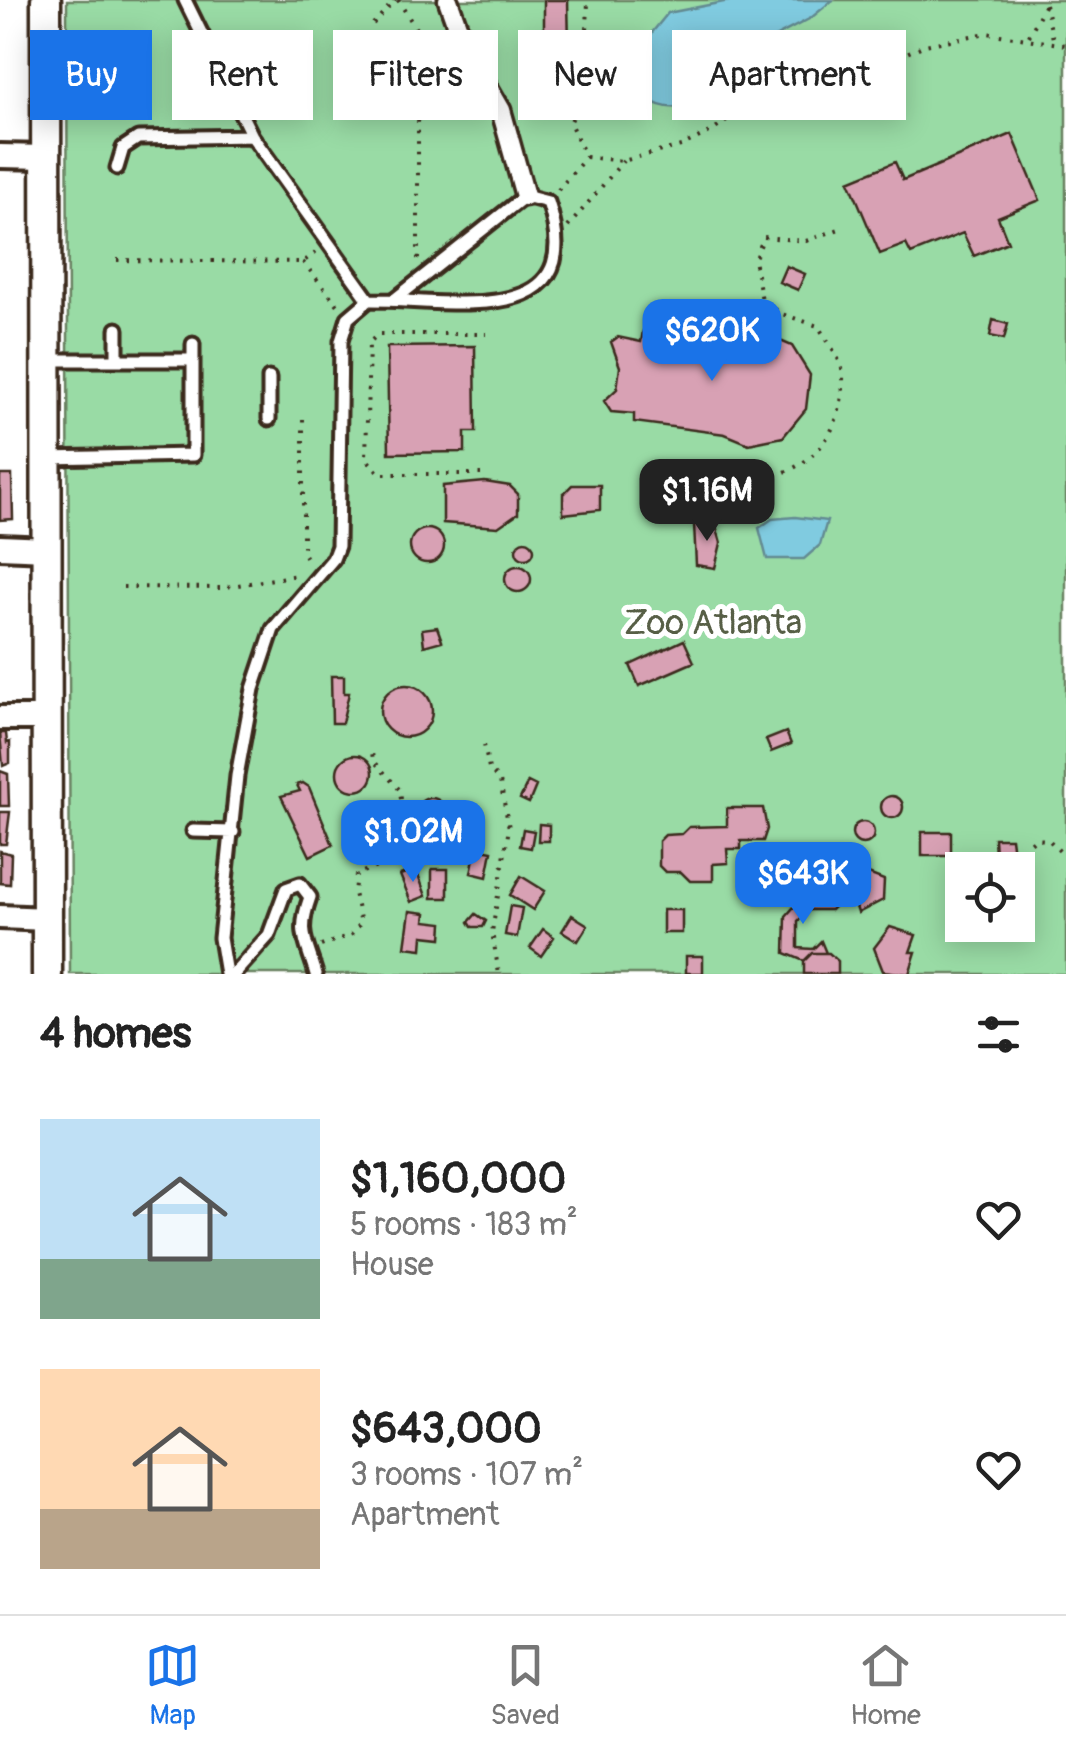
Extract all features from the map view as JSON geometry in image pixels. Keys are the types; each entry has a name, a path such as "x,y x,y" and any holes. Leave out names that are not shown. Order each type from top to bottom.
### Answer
{"street":[{"path":"46,0 47,974"},
{"path":"448,0 465,48 501,110 524,196"},
{"path":"0,156 46,157"},
{"path":"0,547 47,549"},
{"path":"0,718 47,718"},
{"path":"0,917 47,918"}],"lane":[{"path":"185,0 252,136 370,300"},
{"path":"116,168 123,148 138,138 252,136"},
{"path":"268,189 282,180"},
{"path":"226,974 220,938 244,733 273,629 333,559 338,546 341,341 348,318 370,300 516,301 537,288 554,268 560,236 548,202 524,196 394,300"},
{"path":"116,329 116,360"},
{"path":"46,458 193,456 193,344"},
{"path":"46,360 193,360"},
{"path":"269,378 269,419"},
{"path":"193,831 234,832"},
{"path":"234,974 270,935 286,889 300,884 310,897 302,922 316,974"}],"path":[{"path":"373,24 396,0 418,32 418,281"},
{"path":"586,157 570,123 585,92 588,0"},
{"path":"1028,37 1046,2"},
{"path":"1046,2 1054,42"},
{"path":"906,52 925,44 987,34 1066,45"},
{"path":"586,157 623,161 681,146 724,120"},
{"path":"548,202 586,157"},
{"path":"560,236 623,161"},
{"path":"700,511 721,477 740,480 802,468 836,428 843,371 818,326 782,314 762,300 755,281 754,260 764,237 806,241 842,228"},
{"path":"116,260 303,262 328,244"},
{"path":"303,262 369,343 366,458 380,474 481,474"},
{"path":"369,343 378,334 486,334"},
{"path":"123,587 220,588 282,575 308,576 309,562 303,554 303,419"},
{"path":"484,745 489,769 500,781 509,828 492,932 499,974"},
{"path":"308,952 358,930 361,923 353,885 356,874 404,858 411,848 399,789 373,760 372,752"},
{"path":"1024,852 1035,839 1049,840 1066,858"}],"green space":[{"name":"Zoo Atlanta","path":"67,0 1066,0 1066,974 70,974 67,120 152,120 152,30 67,30"}],"water":[{"path":"734,0 833,0 788,30 672,30 672,107 652,102 652,33 668,13"},
{"path":"772,519 827,521 820,545 804,559 767,559 759,528"}],"building":[{"path":"544,0 568,0 569,30 544,30"},
{"path":"1012,134 1040,200 998,217 1008,242 974,256 963,233 911,254 906,244 880,254 849,181 895,162 903,180"},
{"path":"786,266 805,274 798,290 779,282"},
{"path":"993,320 1008,324 1004,339 990,336"},
{"path":"643,331 731,338 760,332 792,346 810,375 806,409 783,437 749,444 725,434 634,422 634,414 611,412 604,401 617,389 620,367 611,342 618,337 641,342"},
{"path":"475,346 476,432 465,432 465,452 389,453 387,347"},
{"path":"0,475 12,475 13,519 0,520"},
{"path":"485,482 510,486 518,494 518,513 498,527 443,523 443,486"},
{"path":"572,485 600,485 600,510 563,514 563,494"},
{"path":"715,522 721,543 715,568 696,565 694,524"},
{"path":"427,529 439,534 444,546 439,558 427,563 415,558 410,546 415,534"},
{"path":"525,541 534,550 525,559 516,550"},
{"path":"518,566 527,570 531,579 527,588 518,592 509,588 505,579 509,570"},
{"path":"437,627 442,641 424,646 422,629"},
{"path":"684,640 694,662 639,686 630,665"},
{"path":"331,676 344,676 344,693 349,693 342,723 332,723"},
{"path":"406,685 424,693 432,711 424,729 406,737 388,729 380,711 388,693"},
{"path":"786,732 791,744 771,752 766,740"},
{"path":"0,733 6,733 7,743 10,742 10,763 3,766"},
{"path":"355,755 368,760 373,773 368,786 355,791 342,786 337,773 342,760"},
{"path":"0,771 8,774 9,806 0,806"},
{"path":"528,782 536,786 529,803 520,799"},
{"path":"297,785 309,787 333,845 310,856 281,796 300,791"},
{"path":"892,796 900,799 900,815 892,818 884,815 881,807 884,799"},
{"path":"431,798 442,802 446,813 442,824 431,828 420,824 416,813 420,802"},
{"path":"727,808 763,808 767,829 763,841 741,841 741,849 727,849 728,863 713,864 713,881 690,881 681,872 665,872 659,866 659,841 665,835 682,834 689,827 727,826"},
{"path":"0,812 10,812 6,844 0,844"},
{"path":"863,822 871,825 871,841 863,844 855,841 852,833 855,825"},
{"path":"539,824 549,825 549,841 538,841"},
{"path":"523,829 534,831 531,848 520,846"},
{"path":"922,832 951,832 951,852 945,852 945,856 922,856"},
{"path":"994,838 1011,838 1013,852 995,852"},
{"path":"476,848 492,851 487,877 471,873"},
{"path":"0,851 11,854 10,884 0,883"},
{"path":"416,869 426,896 411,902 400,875"},
{"path":"432,869 448,869 448,898 432,898"},
{"path":"858,870 884,880 883,900 858,913 852,894 862,891 852,890"},
{"path":"521,876 545,891 533,910 510,895"},
{"path":"831,899 836,905 831,910 809,910 798,921 798,948 813,949 821,941 826,953 812,953 804,961 785,953 786,916 800,900"},
{"path":"510,906 522,908 517,937 505,935"},
{"path":"663,910 682,910 682,933 663,933"},
{"path":"410,911 426,913 425,921 443,923 442,938 423,936 422,949 405,947"},
{"path":"476,914 486,921 483,927 472,927 469,922"},
{"path":"572,915 588,925 578,941 562,931"},
{"path":"890,927 916,935 910,952 916,952 909,974 883,971 874,948"},
{"path":"543,929 554,937 541,956 530,948"},
{"path":"812,953 829,953 838,961 838,974 804,974 804,961"},
{"path":"686,956 703,956 703,973 686,973"}]}
